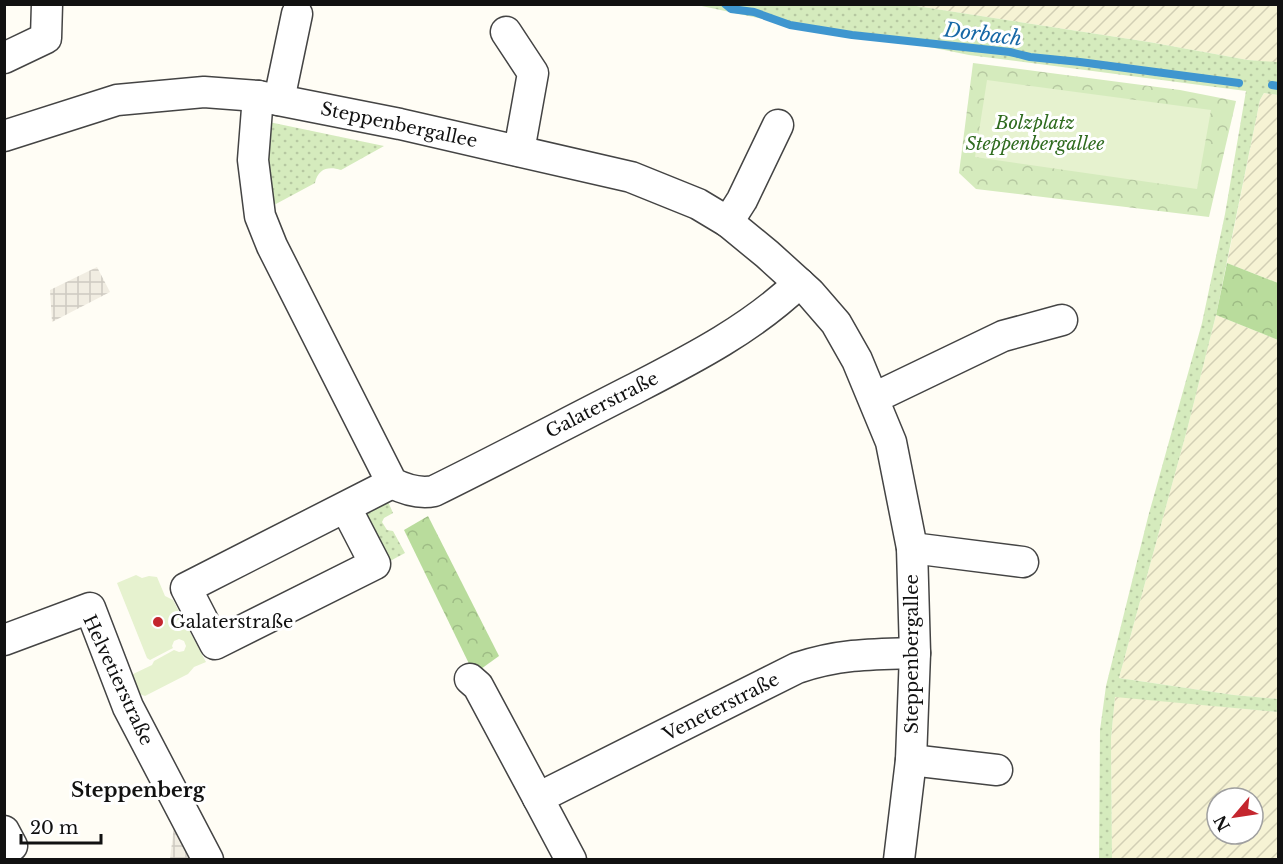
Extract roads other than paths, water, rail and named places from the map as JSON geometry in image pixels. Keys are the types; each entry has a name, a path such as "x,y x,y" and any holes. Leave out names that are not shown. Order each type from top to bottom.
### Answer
{"street":[{"path":"4,58 46,38 47,4"},
{"path":"297,14 269,98 253,160 260,216 272,246 393,483 186,588 215,644 375,564 346,508"},
{"path":"506,32 540,69 519,151"},
{"name":"Steppenbergallee","path":"4,136 117,100 204,92 269,98 400,124 631,177 698,204 728,222 799,283 836,323 857,360 891,442 912,548 915,653 911,760 899,860"},
{"path":"728,222 742,200 778,124"},
{"name":"Galaterstraße","path":"393,483 403,489 424,493 434,491 664,375 718,344 777,304 799,283"},
{"path":"874,399 1003,336 1062,320"},
{"name":"Steppenbergallee","path":"912,548 1023,562"},
{"name":"Helvetierstraße","path":"4,640 90,608 128,707 208,860"},
{"name":"Veneterstraße","path":"538,798 797,668 824,659 850,655 915,653"},
{"path":"470,679 478,686 570,860"},
{"name":"Steppenbergallee","path":"911,760 997,770"},
{"path":"4,831 12,846 4,850"}],"waterway":[{"name":"Dorbach","path":"725,4 731,9 754,12 790,25 852,35 1010,52 1030,57 1239,83"},
{"name":"Dorbach","path":"1272,85 1278,86"}],"place":[{"name":"Galaterstraße","path":"158,622"}],"district":[{"name":"Steppenberg","path":"138,790"}],"park label":[{"name":"Bolzplatz Steppenbergallee","path":"1035,133"}]}
